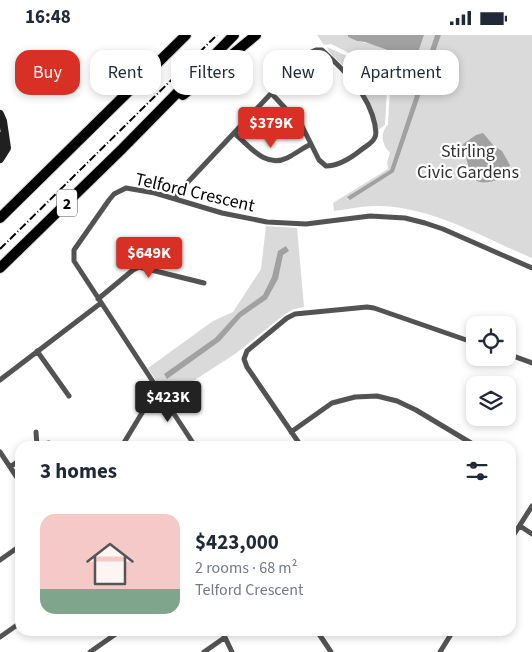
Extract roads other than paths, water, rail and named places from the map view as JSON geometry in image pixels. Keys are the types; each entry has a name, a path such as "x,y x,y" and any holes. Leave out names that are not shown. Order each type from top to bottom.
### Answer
{"highway":[{"name":"2","path":"0,218 186,35"},
{"name":"2","path":"0,269 234,35"},
{"path":"132,138 256,35"}],"main road":[{"path":"0,116 7,148 1,154"},
{"path":"0,136 1,154"}],"street":[{"path":"273,95 302,126 319,160 326,166 334,166 353,156 374,139 376,133 373,115 366,100 346,72 333,60"},
{"path":"176,199 188,182 269,95"},
{"path":"234,133 259,156 276,162 286,159 311,143"},
{"name":"Telford Crescent","path":"192,441 99,301 77,266 73,255 74,250 114,194 126,188 135,189 222,213 267,222 306,223 370,216 405,218 443,229 532,268"},
{"path":"0,380 139,267 204,283"},
{"path":"297,441 247,367 244,359 247,351 295,313 367,307 466,340"},
{"path":"37,351 69,396"},
{"path":"516,357 532,363"},
{"path":"125,441 157,388"},
{"path":"291,432 332,403 355,397 377,396 397,401 416,410 468,441"},
{"path":"36,433 36,441"},
{"path":"0,452 15,474"},
{"path":"10,467 15,464"},
{"path":"516,532 532,506"},
{"path":"520,526 532,534"},
{"path":"0,560 15,550"},
{"path":"0,637 15,626"},
{"path":"90,652 113,636"},
{"path":"321,636 331,652"},
{"path":"440,652 450,636"},
{"path":"204,652 224,638 232,652"}],"railway":[{"path":"0,249 217,35"}],"park label":[{"name":"Stirling Civic Gardens","path":"468,162"}]}
